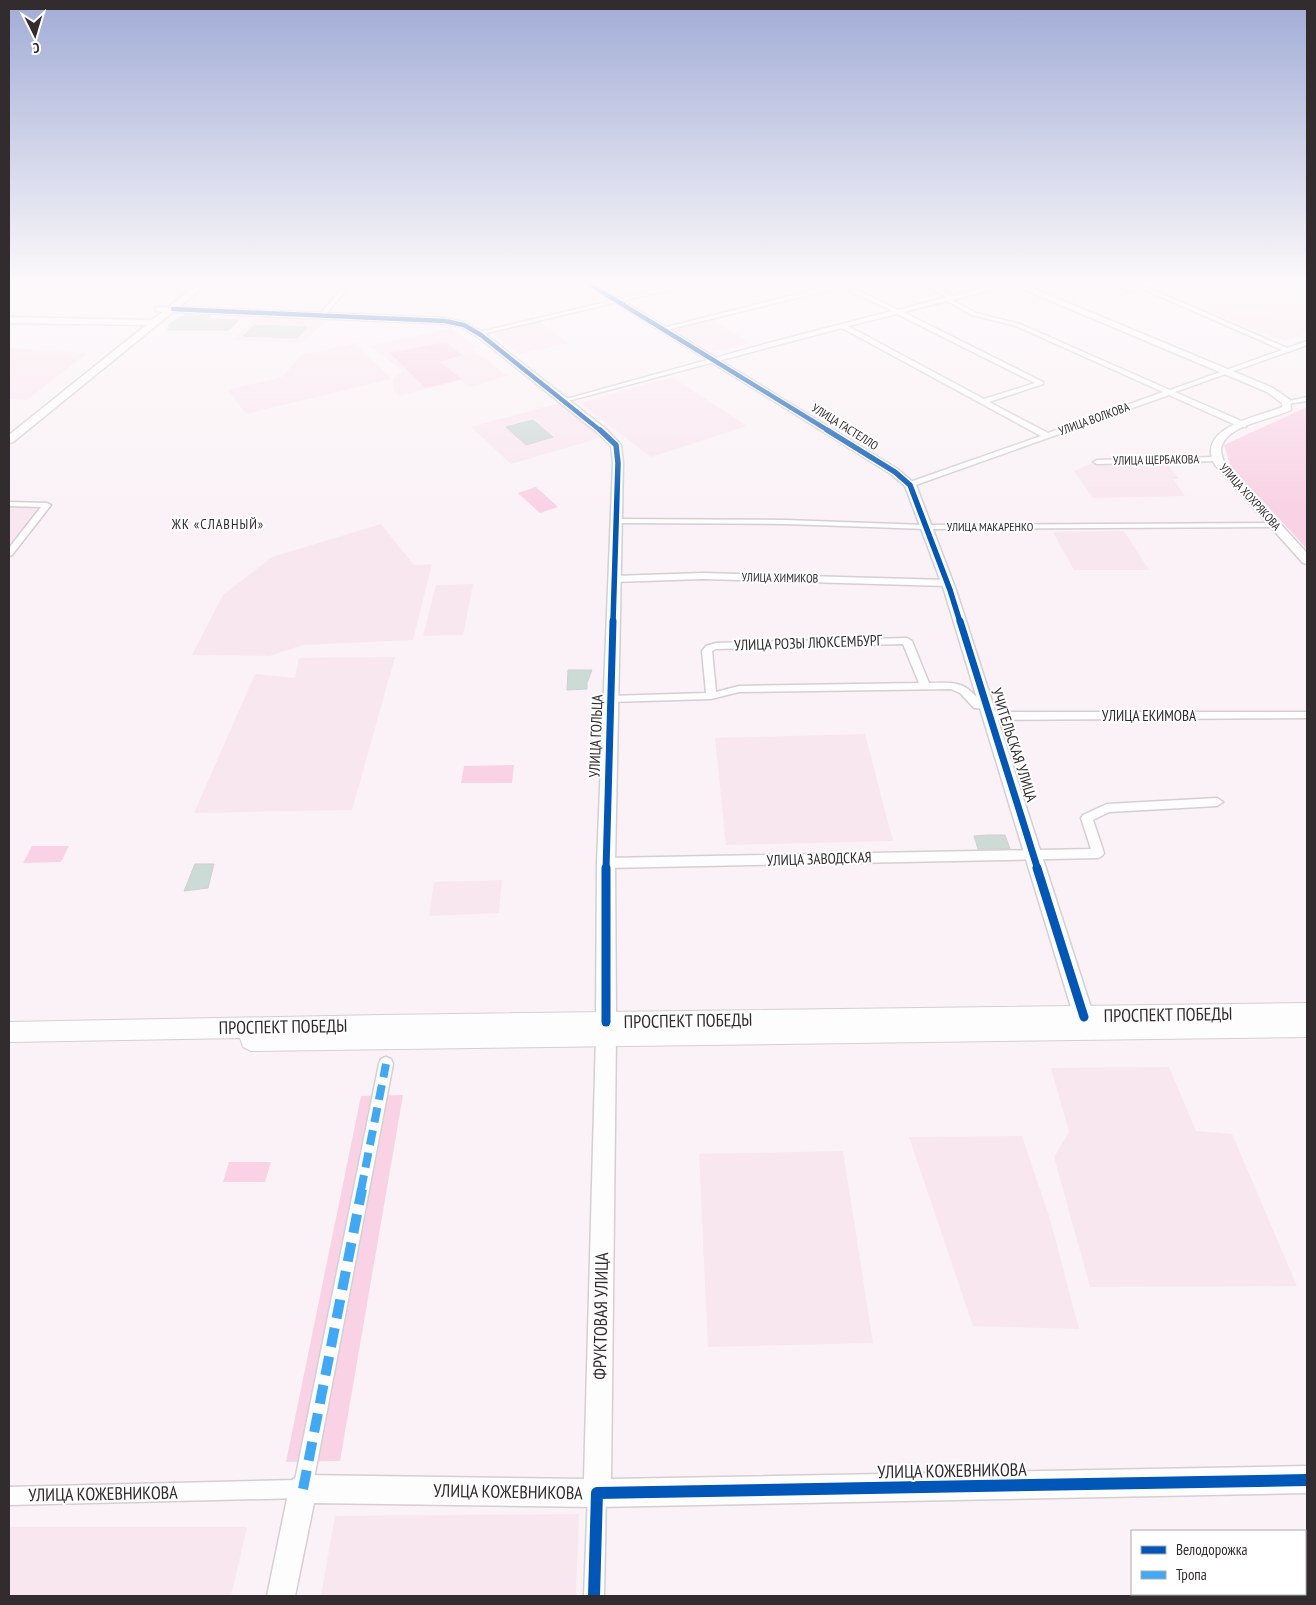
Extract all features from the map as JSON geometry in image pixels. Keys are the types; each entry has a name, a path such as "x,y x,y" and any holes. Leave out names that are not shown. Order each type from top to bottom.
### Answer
{"main road":[{"name":"ПРОСПЕКТ ПОБЕДЫ","path":"1087,1024 1307,1013"},
{"name":"ПРОСПЕКТ ПОБЕДЫ","path":"9,1032 1087,1024 1307,1027"},
{"name":"ПРОСПЕКТ ПОБЕДЫ","path":"9,1044 606,1029"}],"street":[{"path":"9,440 110,357"},
{"path":"508,357 562,401 725,357"},
{"name":"УЛИЦА ГАСТЕЛЛО","path":"708,357 895,472 910,485"},
{"path":"899,357 1047,436"},
{"path":"982,402 1041,383 986,357"},
{"path":"1089,357 1243,425"},
{"path":"1188,357 1270,390 1287,402"},
{"name":"УЛИЦА ВОЛКОВА","path":"910,485 1267,357"},
{"name":"УЛИЦА ХОХРЯКОВА","path":"1307,399 1287,402 1286,408 1281,411 1225,434 1216,442 1214,450 1216,459 1307,560"},
{"name":"УЛИЦА ГОЛЬЦА","path":"562,401 613,440 618,451 606,863 606,1029"},
{"name":"УЛИЦА ЩЕРБАКОВА","path":"1097,462 1216,459"},
{"name":"УЧИТЕЛЬСКАЯ УЛИЦА","path":"910,485 947,583 1087,1024"},
{"path":"9,504 47,505 9,553"},
{"name":"УЛИЦА МАКАРЕНКО","path":"616,521 786,522 926,527 1275,524"},
{"name":"УЛИЦА ХИМИКОВ","path":"614,579 703,576 947,583"},
{"name":"УЛИЦА РОЗЫ ЛЮКСЕМБУРГ","path":"711,696 707,651 709,648 716,646 907,641 925,686"},
{"path":"610,699 711,696 739,689 925,686 959,688 978,706 989,711"},
{"name":"УЛИЦА ЕКИМОВА","path":"989,711 1307,715"},
{"name":"УЛИЦА ЗАВОДСКАЯ","path":"606,863 923,856 1033,856 1098,853 1087,818 1107,808 1217,802"},
{"name":"ФРУКТОВАЯ УЛИЦА","path":"594,1596 606,1029"},
{"path":"281,1596 386,1064"},
{"name":"УЛИЦА КОЖЕВНИКОВА","path":"9,1496 303,1489 597,1493 1307,1480"}],"shaded area":[{"path":"9,357 82,357 27,400 9,399"},
{"path":"300,357 370,357 391,379 246,414 228,390 282,377"},
{"path":"384,357 482,357 507,376 470,387 461,380 400,396 393,390 393,379 403,371"},
{"path":"394,357 456,357 440,362 462,379 425,388"},
{"path":"672,377 747,426 651,457 580,403"},
{"path":"559,403 603,437 511,464 471,427"},
{"path":"1307,407 1307,549 1231,467 1224,445"},
{"path":"1165,462 1179,479 1173,479 1185,496 1093,498 1074,471 1093,463"},
{"path":"536,487 558,507 540,513 518,493"},
{"path":"9,507 41,507 9,545"},
{"path":"381,524 414,565 432,564 413,640 303,645 270,656 192,655 223,595 272,557"},
{"path":"1124,531 1149,570 1074,570 1053,532"},
{"path":"473,584 463,635 423,636 436,585"},
{"path":"395,657 352,810 194,813 255,674 295,678 299,658"},
{"path":"865,734 893,841 726,845 715,738"},
{"path":"514,765 512,783 461,783 464,766"},
{"path":"32,846 69,846 61,862 23,863"},
{"path":"502,880 499,913 429,916 434,882"},
{"path":"1169,1067 1196,1131 1232,1134 1297,1286 1090,1287 1054,1157 1069,1132 1051,1068"},
{"path":"403,1095 340,1461 286,1462 361,1096"},
{"path":"1022,1136 1050,1219 1079,1329 973,1326 909,1137"},
{"path":"843,1151 873,1343 708,1347 699,1154"},
{"path":"229,1162 271,1162 265,1182 223,1182"},
{"path":"579,1514 576,1596 321,1596 335,1516"},
{"path":"9,1527 247,1527 231,1596 9,1596"},
{"path":"1307,1531 1307,1596 1139,1596 1306,1595"}],"building":[{"path":"533,420 553,437 526,445 506,427"},
{"path":"568,670 592,670 587,683 587,689 567,690"},
{"path":"1005,835 1010,849 978,849 974,836"},
{"path":"195,864 214,864 208,888 184,891"}],"marked path":[{"path":"303,1489 386,1064"}],"cycle path":[{"path":"509,357 603,432 616,445 618,463 606,863 606,1022"},
{"path":"709,357 895,472 910,485 950,590 1084,1017"},
{"path":"594,1596 597,1493 1307,1480"}],"district":[{"name":"ЖК «СЛАВНЫЙ»","path":"218,524"}]}
